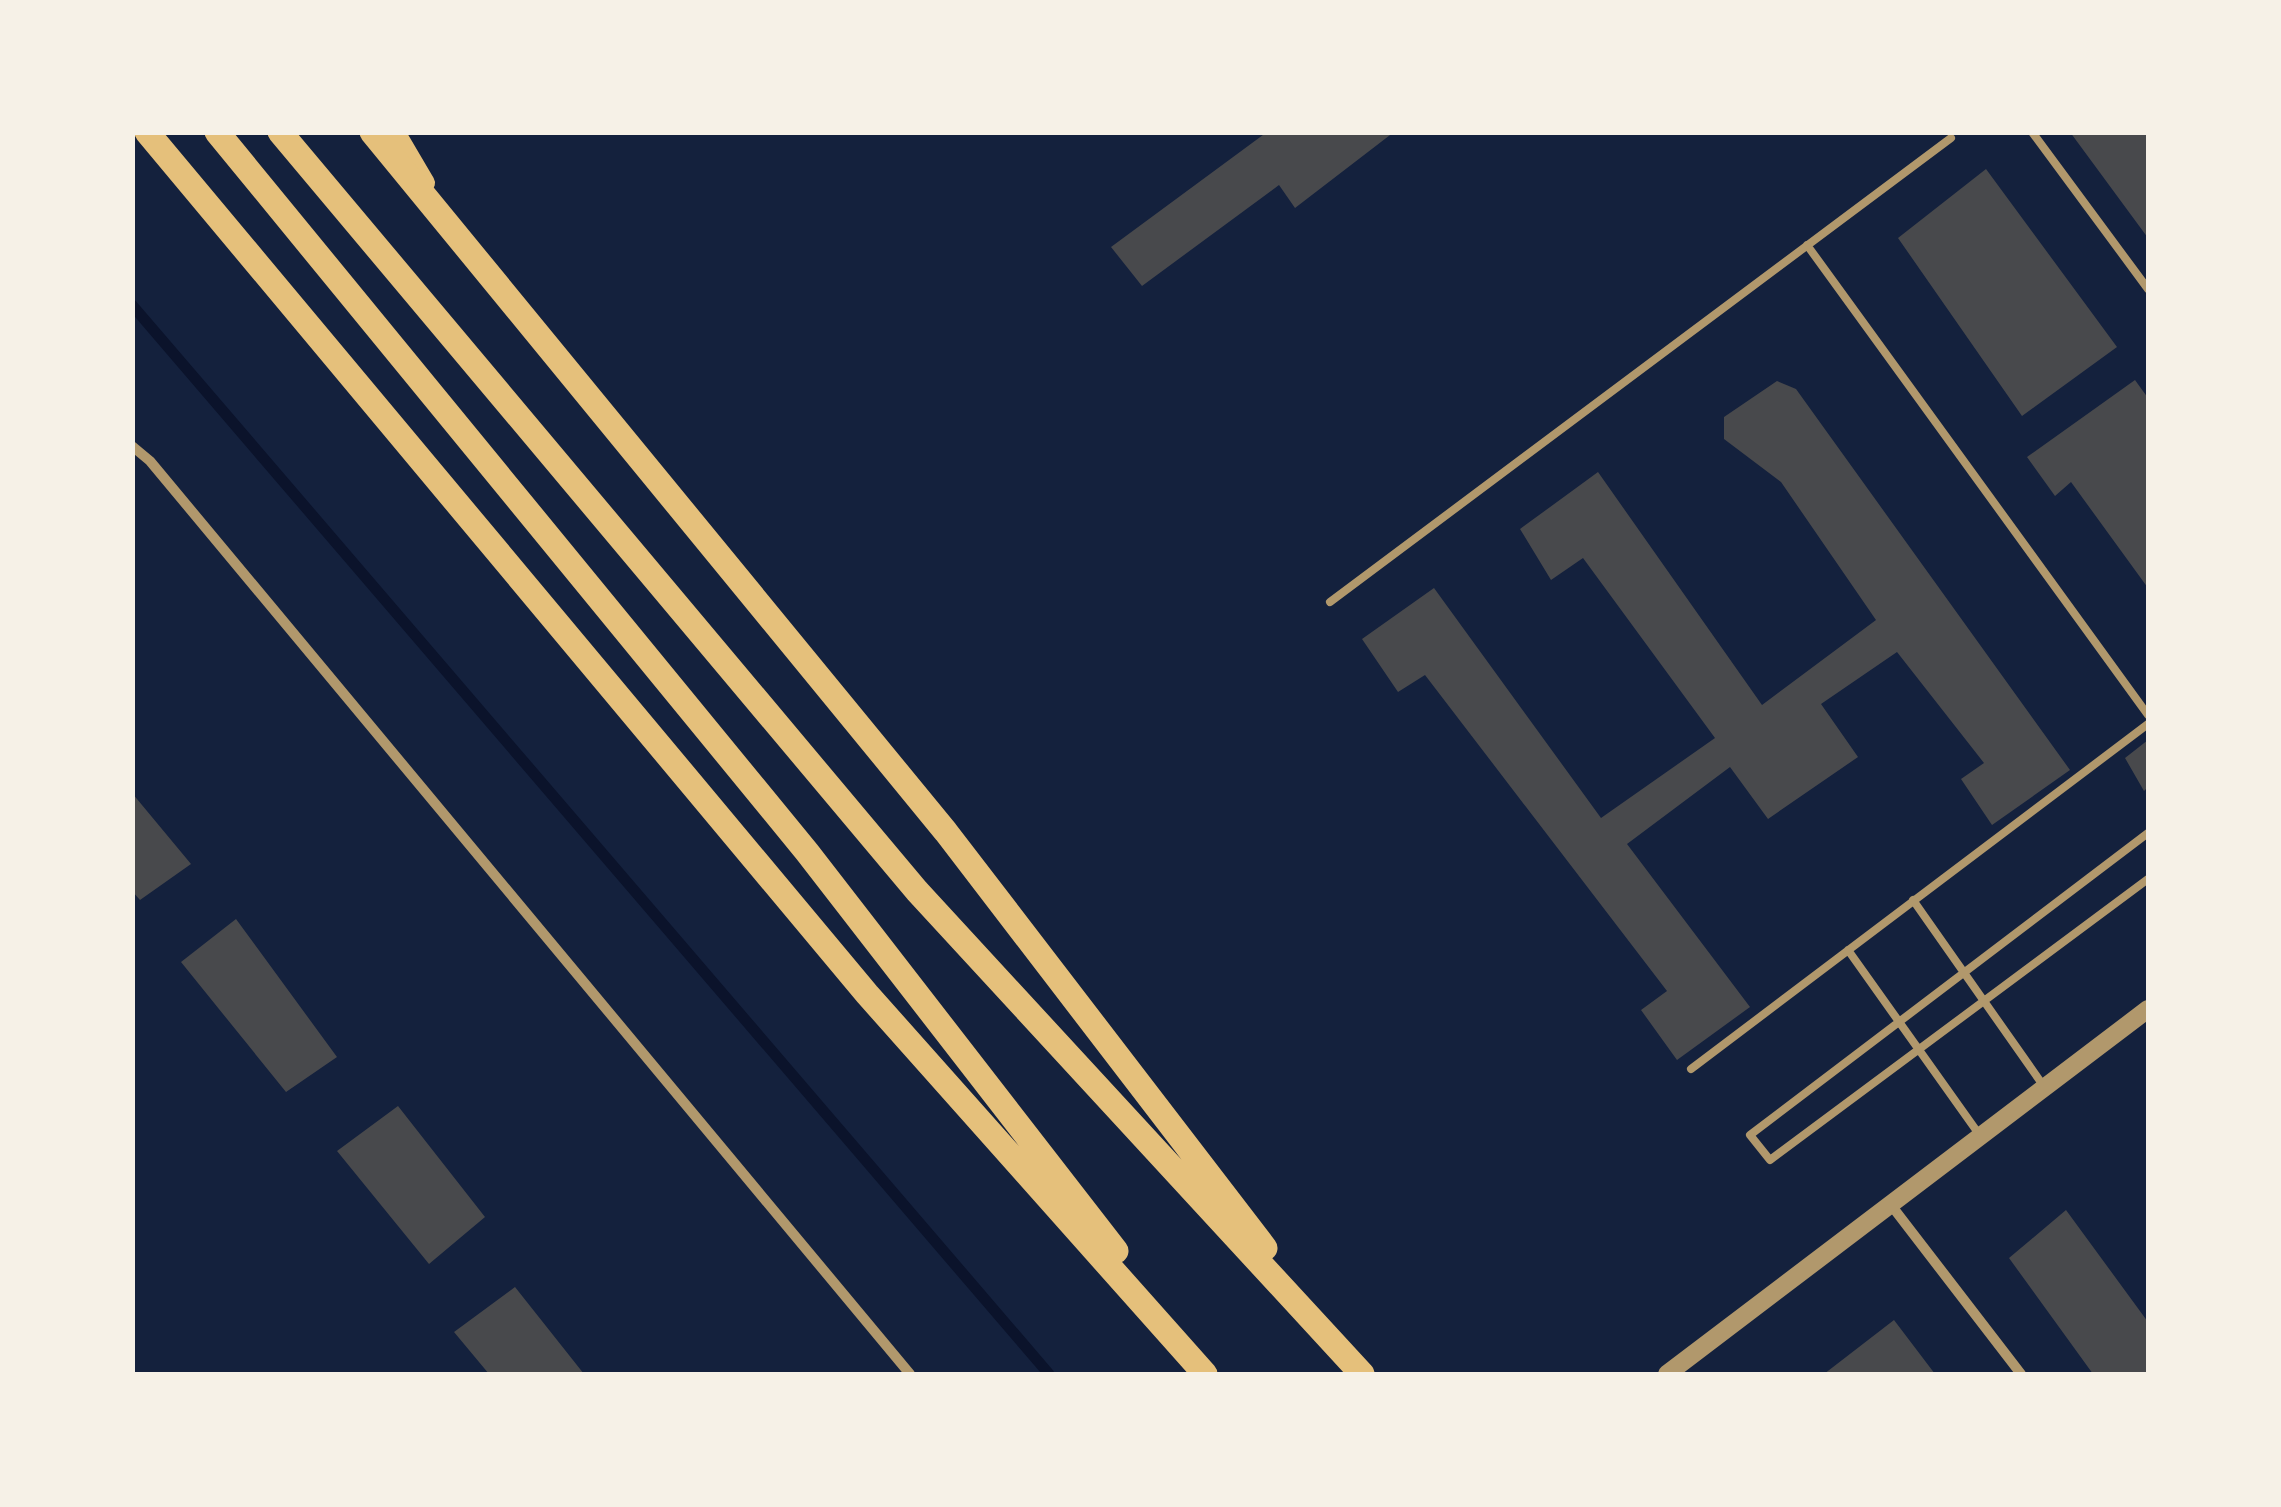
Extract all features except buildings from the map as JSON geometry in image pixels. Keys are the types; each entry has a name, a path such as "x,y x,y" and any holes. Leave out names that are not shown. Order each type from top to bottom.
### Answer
{"main road":[{"path":"146,132 868,994 1208,1374"},
{"path":"216,132 807,852 1208,1374"},
{"path":"280,132 917,891 1363,1374"},
{"path":"372,132 946,832 1363,1374"},
{"path":"395,132 449,224"}],"street":[{"path":"132,446 150,461 910,1374"},
{"path":"1667,1374 2148,1009"},
{"path":"1890,1205 2021,1374"}],"lane":[{"path":"2032,132 2148,290"},
{"path":"1330,602 1950,138"},
{"path":"1807,245 2148,715"},
{"path":"1691,1068 2148,724"},
{"path":"2148,833 1750,1135 1770,1160 2148,879"},
{"path":"1912,900 2045,1088"},
{"path":"1848,950 1980,1137"}],"waterway":[{"path":"132,305 1049,1374"}]}
